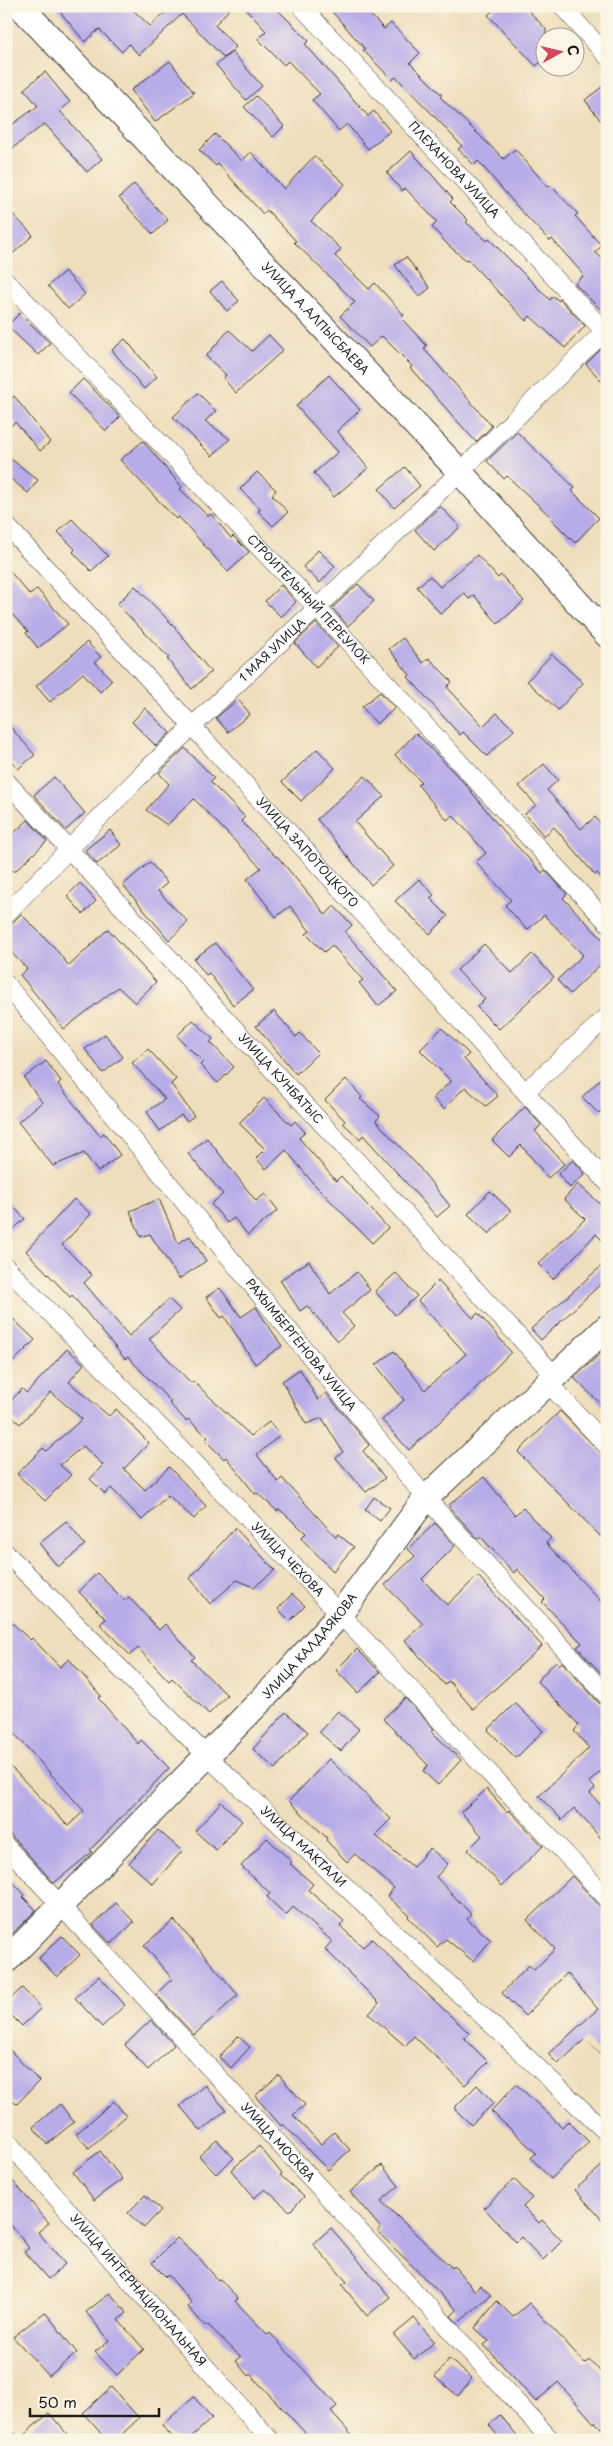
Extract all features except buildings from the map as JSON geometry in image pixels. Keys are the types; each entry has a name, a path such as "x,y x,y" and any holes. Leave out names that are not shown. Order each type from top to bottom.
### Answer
{"street":[{"name":"УЛИЦА А.АЛПЫСБАЕВА","path":"20,6 460,472 607,635"},
{"name":"ПЛЕХАНОВА УЛИЦА","path":"301,6 606,331"},
{"path":"562,6 607,56"},
{"name":"СТРОИТЕЛЬНЫЙ ПЕРЕУЛОК","path":"6,281 317,608 607,922"},
{"name":"1 МАЯ УЛИЦА","path":"6,914 70,850 140,775 606,331"},
{"name":"УЛИЦА ЗАПОТОЦКОГО","path":"6,526 193,726 607,1182"},
{"name":"УЛИЦА КУНБАТЫС","path":"6,781 552,1379 607,1446"},
{"name":"РАХЫМБЕРГЕНОВА УЛИЦА","path":"6,984 426,1498 607,1696"},
{"path":"525,1092 607,1017"},
{"name":"УЛИЦА ЧЕХОВА","path":"6,1267 340,1614 607,1898"},
{"name":"УЛИЦА КАЛДАЯКОВА","path":"6,1961 282,1680 340,1614 426,1498 607,1327"},
{"name":"УЛИЦА МАКТАЛИ","path":"6,1553 208,1757 607,2132"},
{"name":"УЛИЦА МОСКВА","path":"6,1846 551,2440"},
{"name":"УЛИЦА ИНТЕРНАЦИОНАЛЬНАЯ","path":"6,2140 270,2440"}]}
